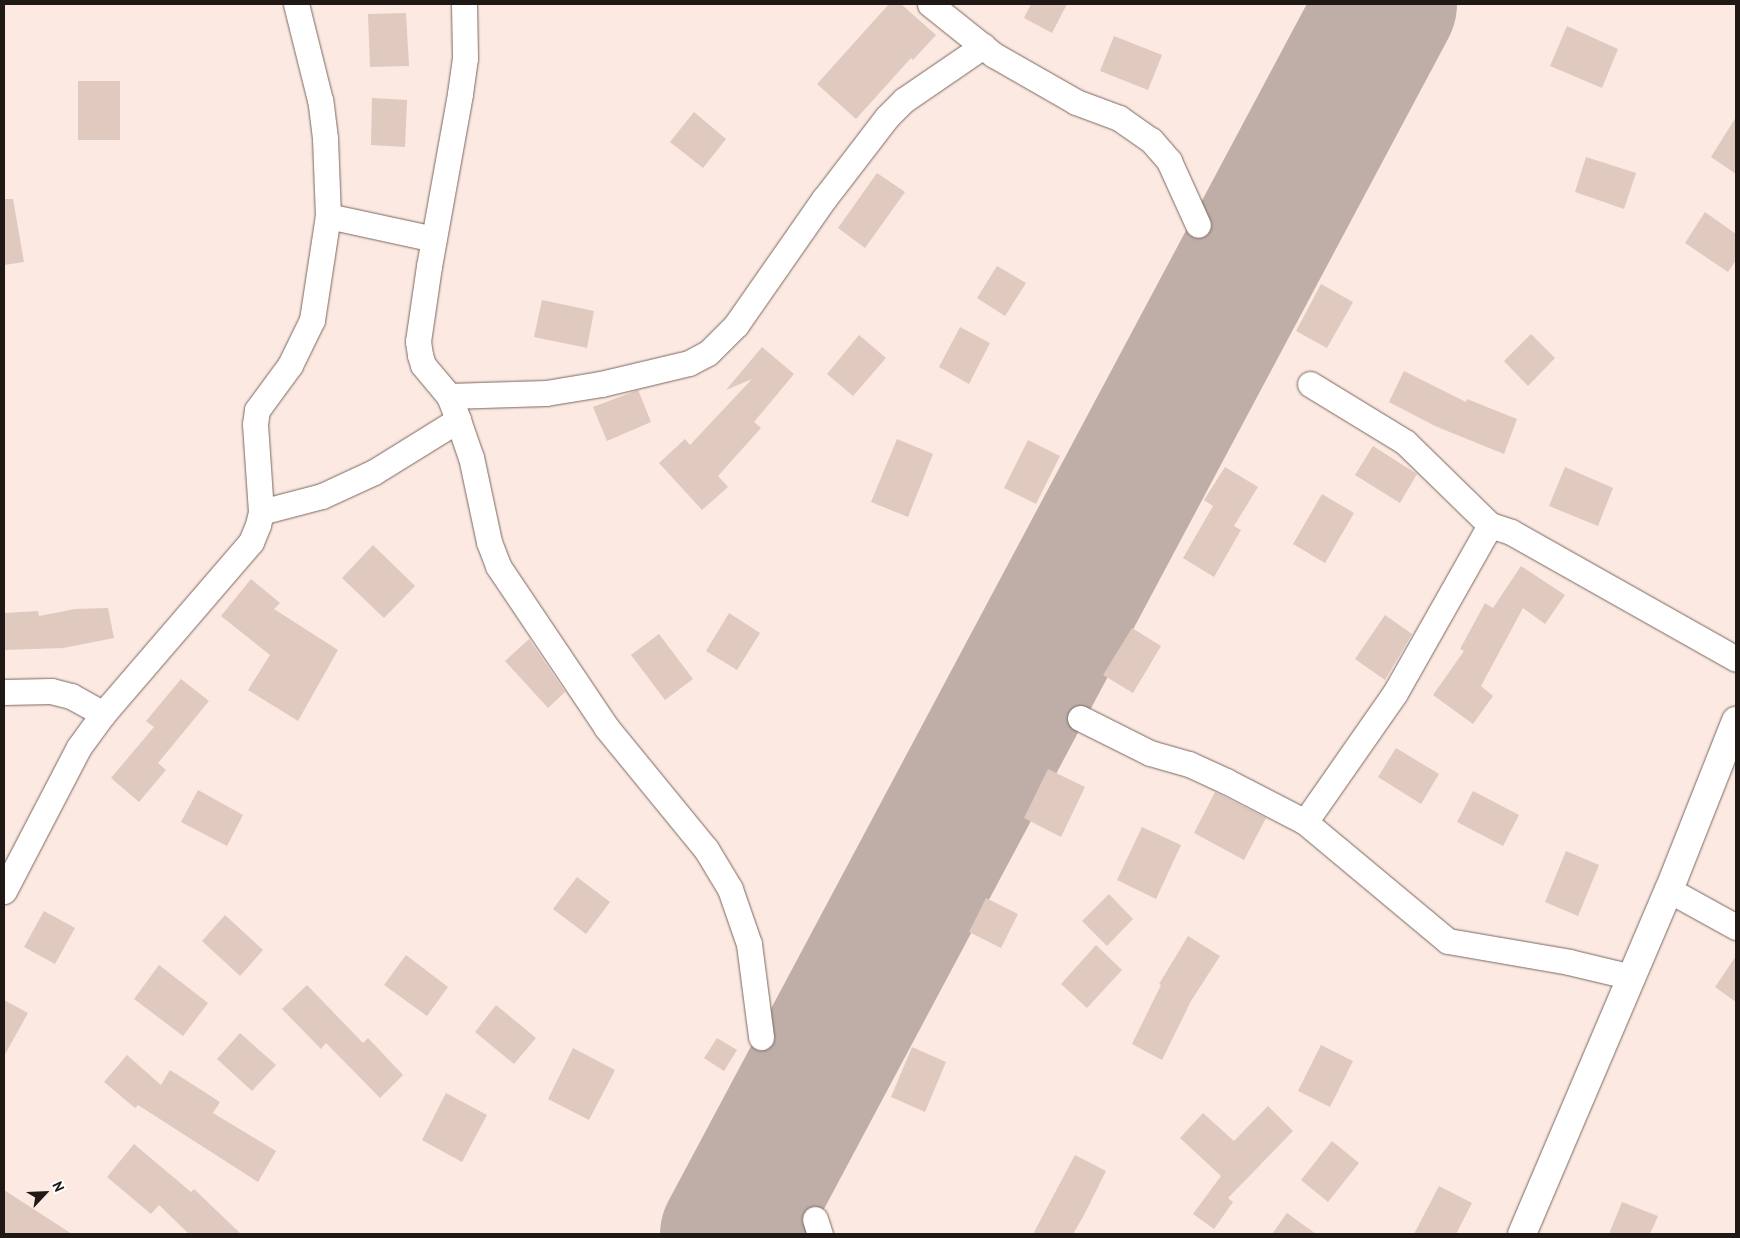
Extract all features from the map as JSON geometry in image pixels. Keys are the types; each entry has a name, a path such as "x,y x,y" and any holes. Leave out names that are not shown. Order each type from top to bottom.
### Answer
{"main road":[{"path":"1522,1234 1669,890 1736,721"}],"street":[{"path":"4,890 79,747 102,714 252,542 261,512 255,424 257,410 290,365 312,320 328,216 325,138 320,100 296,4"},
{"path":"464,4 465,58 418,341 423,365 449,396 458,420 471,457 489,542 498,566 606,727 706,848 730,889 749,944 761,1037"},
{"path":"930,4 983,46 1045,85 1076,102 1119,118 1151,140 1168,161 1198,225"},
{"path":"449,396 546,393 601,384 689,363 708,353 736,325 824,199 887,117 904,100 983,46"},
{"path":"328,216 434,239"},
{"path":"1310,384 1405,442 1490,525 1511,532 1736,659"},
{"path":"261,512 322,496 366,476 458,420"},
{"path":"1306,822 1395,693 1490,525"},
{"path":"4,692 51,691 71,696 102,714"},
{"path":"1080,718 1150,753 1189,764 1226,781 1306,822 1432,932 1448,942 1569,962 1632,978"},
{"path":"1669,890 1736,927"}],"building":[{"path":"889,4 901,4 936,35 913,60 911,58 856,119 817,84"},
{"path":"1031,4 1067,4 1052,33 1024,18"},
{"path":"406,13 409,66 370,67 368,14"},
{"path":"1567,26 1618,49 1602,88 1550,66"},
{"path":"1114,36 1162,55 1148,90 1100,71"},
{"path":"78,81 120,81 120,140 78,140"},
{"path":"372,98 407,100 405,147 371,145"},
{"path":"694,112 726,139 703,168 670,142"},
{"path":"1736,117 1736,174 1711,157"},
{"path":"1586,157 1636,173 1624,209 1575,192"},
{"path":"877,173 905,192 865,248 838,228"},
{"path":"4,199 13,199 24,262 4,265"},
{"path":"1705,212 1736,234 1736,260 1728,272 1685,243"},
{"path":"997,266 1026,283 1005,316 977,298"},
{"path":"1321,284 1353,302 1327,348 1296,331"},
{"path":"542,300 594,311 587,348 534,337"},
{"path":"960,327 990,343 969,384 939,367"},
{"path":"1531,334 1555,358 1528,386 1504,361"},
{"path":"859,335 886,358 853,396 827,374"},
{"path":"762,347 794,374 754,422 761,428 718,476 728,487 702,510 659,463 685,439 690,445 752,379 726,390"},
{"path":"1404,371 1466,402 1467,399 1517,419 1504,454 1435,426 1389,402"},
{"path":"638,390 651,422 607,441 593,407"},
{"path":"897,439 933,454 908,517 871,502"},
{"path":"1028,440 1060,456 1036,504 1004,488"},
{"path":"1373,446 1417,474 1400,503 1355,475"},
{"path":"1225,467 1258,487 1234,526 1241,530 1214,577 1183,558 1213,506 1204,500"},
{"path":"1565,467 1613,488 1598,526 1549,506"},
{"path":"1322,494 1354,513 1325,563 1293,544"},
{"path":"373,545 415,586 384,618 342,578"},
{"path":"1521,566 1565,595 1545,624 1523,608 1481,686 1493,696 1473,724 1433,695 1464,651 1460,649 1485,603 1493,608"},
{"path":"251,579 280,603 274,609 338,650 298,721 248,690 270,655 221,616"},
{"path":"108,608 114,638 63,648 4,650 4,613 38,611 39,616 75,609"},
{"path":"729,613 760,633 737,670 706,651"},
{"path":"1385,615 1412,634 1385,680 1355,659"},
{"path":"1132,628 1161,646 1133,693 1103,675"},
{"path":"659,634 693,679 665,700 631,655"},
{"path":"529,639 565,692 548,708 505,661"},
{"path":"181,679 209,701 158,763 166,770 139,802 111,778 154,727 146,721"},
{"path":"1396,748 1439,774 1421,804 1378,777"},
{"path":"1048,769 1085,787 1061,837 1024,818"},
{"path":"198,790 243,815 227,846 181,822"},
{"path":"1473,791 1519,815 1503,846 1457,822"},
{"path":"1215,792 1266,818 1244,860 1194,833"},
{"path":"1142,827 1181,845 1156,899 1117,880"},
{"path":"1566,851 1599,865 1578,916 1545,902"},
{"path":"577,877 610,902 586,934 553,909"},
{"path":"1109,894 1133,919 1107,946 1082,921"},
{"path":"986,898 1018,914 1001,948 969,932"},
{"path":"44,911 75,928 55,964 24,947"},
{"path":"225,915 263,950 240,976 202,941"},
{"path":"1188,936 1220,956 1191,1001 1162,1060 1132,1044 1161,985 1159,984"},
{"path":"1096,945 1122,970 1087,1008 1061,984"},
{"path":"406,955 448,987 427,1016 384,985"},
{"path":"1736,956 1736,1002 1715,987"},
{"path":"159,965 208,1003 183,1036 134,999"},
{"path":"307,985 363,1043 368,1038 403,1075 380,1098 326,1043 321,1049 282,1009"},
{"path":"4,1000 28,1013 4,1056"},
{"path":"496,1005 536,1038 514,1064 475,1032"},
{"path":"240,1033 276,1065 252,1091 217,1059"},
{"path":"717,1038 737,1050 724,1071 704,1058"},
{"path":"1321,1045 1353,1061 1330,1107 1298,1091"},
{"path":"912,1047 946,1062 925,1112 891,1097"},
{"path":"573,1048 615,1070 589,1120 548,1099"},
{"path":"127,1055 161,1085 170,1070 220,1102 213,1113 276,1151 258,1182 138,1105 135,1108 104,1082"},
{"path":"446,1093 487,1115 462,1162 422,1140"},
{"path":"1268,1106 1293,1131 1228,1198 1233,1202 1214,1229 1193,1214 1221,1176 1180,1138 1203,1113 1234,1141"},
{"path":"1332,1141 1359,1163 1328,1202 1301,1180"},
{"path":"134,1144 191,1192 194,1189 241,1234 189,1234 159,1205 151,1214 107,1177"},
{"path":"1075,1155 1106,1171 1084,1215 1073,1234 1033,1234"},
{"path":"1439,1186 1472,1203 1456,1234 1414,1234"},
{"path":"4,1190 72,1234 4,1234"},
{"path":"1622,1202 1658,1216 1650,1234 1609,1234"},
{"path":"1287,1213 1316,1234 1272,1234"}],"runway":[{"path":"730,1234 1386,4"}]}
